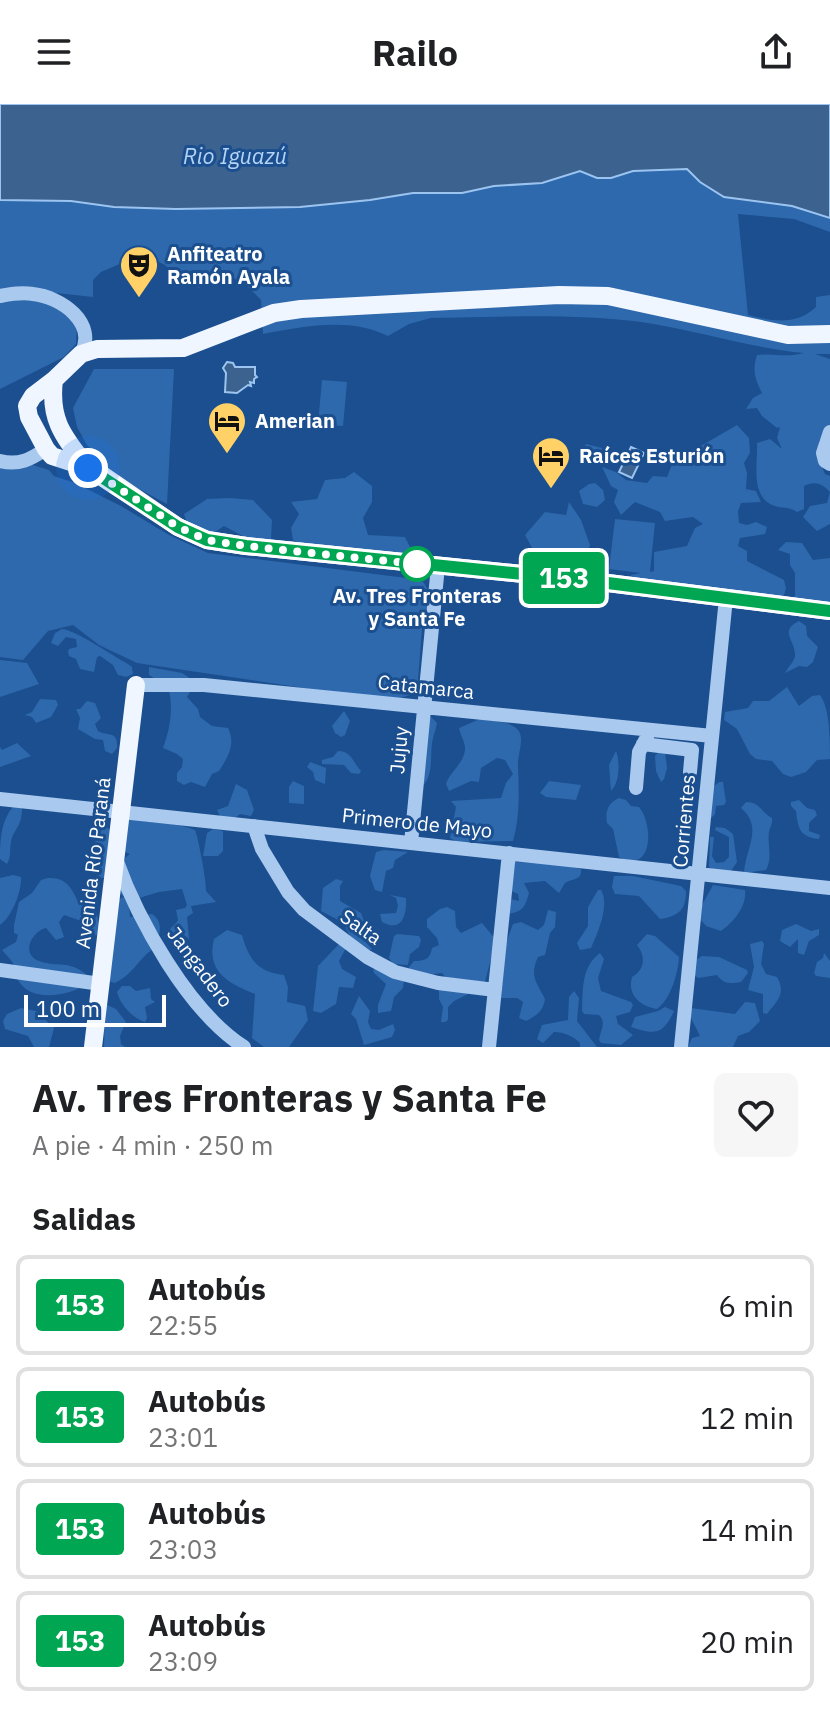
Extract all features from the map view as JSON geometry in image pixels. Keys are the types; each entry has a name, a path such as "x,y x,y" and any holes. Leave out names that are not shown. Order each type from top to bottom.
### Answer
{"main road":[{"path":"829,336 788,335 608,296 559,295 301,309 274,313 183,348 97,349 81,354 33,396 27,406 29,417 52,456 88,468 178,527 207,540 830,611"},
{"path":"54,380 52,397 58,427 88,468"},
{"name":"Avenida Río Paraná","path":"93,1047 136,685"}],"street":[{"path":"0,296 36,294 54,299 69,308 87,334 81,354"},
{"path":"830,432 823,453 825,461 830,464"},
{"path":"0,461 10,464 29,460 46,449"},
{"name":"Jujuy","path":"411,843 438,566"},
{"name":"Corrientes","path":"681,1047 726,598"},
{"name":"Catamarca","path":"136,685 204,685 712,736"},
{"path":"636,788 639,752 651,730"},
{"path":"643,744 692,750 690,772"},
{"name":"Primero de Mayo","path":"0,799 830,888"},
{"name":"Salta","path":"254,826 262,849 288,892 304,910 367,957 395,972 438,983 495,990"},
{"path":"489,1047 509,853"},
{"name":"Jangadero","path":"116,859 128,892 160,954 205,1012 244,1047"},
{"path":"0,970 101,984"}],"shaded area":[{"path":"687,169 700,182 724,197 792,206 830,218 830,232 794,219 738,214 748,315 775,320 792,319 816,307 816,297 830,295 830,354 815,354 830,359 830,428 819,441 819,460 825,474 830,476 830,492 818,484 804,486 804,509 797,512 772,505 761,494 757,478 757,443 770,439 782,449 777,438 780,427 777,428 762,416 757,408 746,409 753,398 762,393 755,374 757,355 804,353 641,322 589,317 431,318 409,324 388,336 343,325 311,326 263,334 261,300 239,280 226,278 198,288 196,270 174,274 165,265 143,254 101,272 93,280 93,297 0,290 0,200 198,209 300,207 413,193 462,193 494,186 542,183 580,171 601,178 635,170"},
{"path":"23,298 52,305 77,323 76,344 64,357 0,389 0,299"},
{"path":"94,369 174,369 167,504 115,476 87,445 77,427 73,408"},
{"path":"322,380 347,382 343,426 318,424"},
{"path":"737,425 749,438 750,453 744,463 746,489 756,491 761,502 741,503 739,523 747,525 756,522 767,527 765,534 740,538 738,546 747,551 747,561 784,580 786,588 783,599 631,581 631,575 641,573 609,569 615,519 655,523 650,572 654,571 654,552 687,546 695,528 703,524 693,517 665,521 660,512 635,502 621,515 614,502 618,490 611,486 602,467 626,480 647,483 653,476 667,477 673,462"},
{"path":"586,444 602,448 601,462 587,466 580,458"},
{"path":"0,455 49,470 54,476 121,506 169,535 208,553 422,580 430,593 422,629 417,693 390,701 137,663 99,645 73,625 48,631 23,660 0,657"},
{"path":"354,472 372,486 372,502 363,518 368,535 405,537 412,551 398,554 314,551 293,540 291,528 299,514 291,502 317,499 325,480 345,478"},
{"path":"595,483 603,490 605,500 597,507 583,504 579,491"},
{"path":"830,492 830,524 817,531 803,517 810,506 827,503"},
{"path":"207,499 253,500 272,520 271,539 252,541 224,526 208,537 188,526 184,514"},
{"path":"569,502 581,520 590,545 580,572 577,562 545,568 525,566 536,555 525,535 545,512 566,515"},
{"path":"786,542 802,543 813,560 830,558 830,602 815,605 791,600 795,596 795,573 790,565 790,554 778,550"},
{"path":"799,621 806,626 807,636 818,647 813,662 807,667 799,666 785,673 795,656 790,629"},
{"path":"62,629 85,638 128,664 133,674 126,677 118,675 113,665 100,656 97,657 94,672 80,669 76,659 68,652 77,647 76,639 66,637 58,646 51,643 55,633"},
{"path":"0,660 27,663 39,684 0,697"},
{"path":"149,667 182,673 196,682 187,697 198,709 200,717 212,726 228,728 231,745 228,755 205,787 191,782 184,785 177,781 183,759 163,748 170,718 168,687 149,675"},
{"path":"787,687 799,706 812,696 820,695 828,716 829,734 830,759 817,760 806,772 791,777 783,774 772,761 756,759 750,754 737,729 724,720 725,712 748,708 753,701 769,701"},
{"path":"40,699 56,700 58,705 51,717 36,723 32,717 25,715 32,712"},
{"path":"87,701 95,703 101,718 95,724 98,731 116,739 117,748 112,754 105,751 103,740 78,729 80,718 76,709"},
{"path":"344,711 350,721 345,735 341,737 332,726"},
{"path":"431,717 437,723 430,768 427,780 419,789 423,721"},
{"path":"480,719 509,724 520,732 518,813 513,841 457,842 450,838 456,807 451,801 501,798 513,774 505,760 497,758 481,768 479,782 471,781 449,791 446,784 464,753 465,745 459,728"},
{"path":"17,743 31,756 0,767 0,747 2,750"},
{"path":"338,751 349,755 361,771 359,774 351,773 344,765 322,764 322,760 333,757"},
{"path":"616,751 618,772 611,791 609,765"},
{"path":"665,751 667,768 661,782 655,756"},
{"path":"310,762 326,768 325,784 315,780 313,772 307,767"},
{"path":"695,775 690,794 683,803 679,802 684,779"},
{"path":"293,781 304,786 304,804 289,803 289,787"},
{"path":"549,781 581,785 576,800 546,797 540,793"},
{"path":"723,782 726,802 716,806 715,814 710,819 713,787"},
{"path":"236,784 247,790 254,810 251,816 240,814 231,821 220,816 217,810 228,806"},
{"path":"619,798 639,807 644,815 647,846 639,859 630,861 619,857 613,829 607,823 608,808"},
{"path":"799,800 807,808 815,810 817,815 809,823 809,831 820,835 819,839 804,834 799,827 791,802"},
{"path":"746,802 757,805 772,820 766,870 744,873 752,839 751,823 741,808"},
{"path":"15,805 22,808 22,815 12,838 7,864 0,859 1,837 7,816"},
{"path":"132,819 195,830 206,891 216,902 191,906 193,913 187,917 189,939 177,929 173,935 164,937 178,920 176,910 187,905 182,889 129,901 130,917 152,914 159,921 159,934 155,948 115,983 108,981 119,900 125,898 117,890 125,858 130,854 123,851 125,822"},
{"path":"103,826 114,831 105,878 98,876 95,845"},
{"path":"716,827 725,828 733,834 737,862 731,871 715,871 709,867 710,837 714,837 712,856 716,863 724,862 729,857 729,837 715,830"},
{"path":"213,829 223,831 223,851 218,856 203,856 207,833"},
{"path":"376,852 408,852 395,860 393,868 386,871 382,892 375,890 370,876"},
{"path":"515,862 560,864 581,869 581,873 565,883 559,893 545,881 524,883 529,893 524,905 517,912 507,914 511,899 519,901 518,894 511,891 512,865"},
{"path":"614,876 633,876 681,886 686,891 685,903 677,914 660,919 639,896 615,894 612,887"},
{"path":"21,877 20,889 12,910 0,925 0,878"},
{"path":"48,878 65,882 80,905 95,907 100,929 96,936 87,923 64,915 59,922 64,937 56,940 46,928 36,933 29,948 33,958 75,967 88,976 87,984 79,988 50,995 30,992 23,986 13,963 2,950 16,942 18,935 14,933 14,925 19,902 32,893 41,880"},
{"path":"336,879 343,881 340,901 361,913 364,921 360,936 372,949 365,953 342,922 321,911 323,888"},
{"path":"713,885 745,890 739,913 721,931 706,926 701,920 702,905"},
{"path":"601,890 604,903 602,919 591,948 580,950 577,943 588,926 588,907"},
{"path":"390,895 406,898 404,916 399,924 382,922 380,914 396,913 396,898"},
{"path":"447,907 455,911 456,927 461,933 482,923 496,940 484,985 447,979 442,973 434,974 430,981 411,974 409,967 414,961 426,959 432,948 439,945 427,927 427,919"},
{"path":"548,910 556,912 555,927 550,933 545,955 538,957 534,969 535,979 545,999 539,1013 526,1021 519,1018 523,1002 517,998 501,998 505,946 513,924 521,922 538,930 544,925"},
{"path":"796,924 811,931 819,929 819,935 809,941 804,955 798,953 798,939 790,947 780,941 782,930"},
{"path":"227,930 242,935 252,958 261,968 284,975 288,987 287,1002 305,1006 308,1020 289,1047 264,1047 252,1038 255,994 221,975 213,960 214,939"},
{"path":"397,934 419,936 421,940 419,947 410,954 408,965 393,964 389,958"},
{"path":"647,934 655,936 679,957 673,985 657,1009 636,999 631,989 632,977 640,971 643,962 637,945"},
{"path":"762,941 761,964 766,974 777,977 781,988 779,997 767,1014 763,1013 763,994 748,990 754,967 750,944"},
{"path":"339,944 346,948 339,961 342,969 356,977 353,988 339,987 336,1004 321,1013 313,1011 318,966"},
{"path":"600,953 604,959 598,978 601,991 633,1005 630,1012 616,1016 618,1024 633,1035 621,1045 601,1043 601,1018 582,1011 586,972"},
{"path":"824,953 830,961 830,978 814,973"},
{"path":"702,956 719,957 748,973 741,982 734,983 725,982 717,975 698,978 694,975 696,960"},
{"path":"377,968 404,980 403,988 394,997 391,1011 378,1013 386,984 374,973 373,970"},
{"path":"122,986 130,986 136,991 150,988 151,999 155,1002 145,1007 145,1022 131,1014 121,1001 117,992"},
{"path":"439,988 466,991 468,994 448,1007 448,1020 445,1022 441,1022 443,1007"},
{"path":"574,991 579,998 577,1021 597,1047 580,1047 574,1038 558,1032 543,1043 537,1039 542,1025 568,1020 569,997"},
{"path":"359,996 370,1011 368,1022 371,1029 379,1030 393,1024 395,1030 392,1037 364,1045 356,1019 351,1014"},
{"path":"745,1002 755,1003 760,1021 749,1032 738,1036 733,1047 688,1047 692,1038 700,1036 690,1016 691,1008 735,1014"},
{"path":"105,1004 116,1009 126,1022 120,1036 121,1044 125,1047 104,1047"},
{"path":"665,1007 674,1011 662,1029 652,1032 631,1027 635,1017"},
{"path":"21,1008 36,1011 54,1028 49,1047 34,1047 28,1036 5,1029 3,1021 7,1014"}],"water":[{"name":"Rio Iguazú","path":"0,104 830,104 830,218 792,206 724,197 700,182 687,169 633,171 611,178 597,178 580,171 542,183 494,186 462,193 413,193 300,207 176,209 114,207 71,201 0,200"},
{"path":"227,362 235,367 255,367 257,377 254,383 250,382 251,386 237,393 225,392 226,373 223,368"},
{"path":"631,447 644,453 632,478 619,472"}],"bus line":[{"name":"153","path":"88,468 178,527 207,540 592,581 830,611"}],"place":[{"name":"Anfiteatro Ramón Ayala","path":"139,299"},
{"name":"Amerian","path":"227,455"},
{"name":"Raíces Esturión","path":"551,490"},
{"name":"Av. Tres Fronteras y Santa Fe","path":"417,564"}],"route":[{"path":"88,468 178,527 207,540 417,564"}]}
